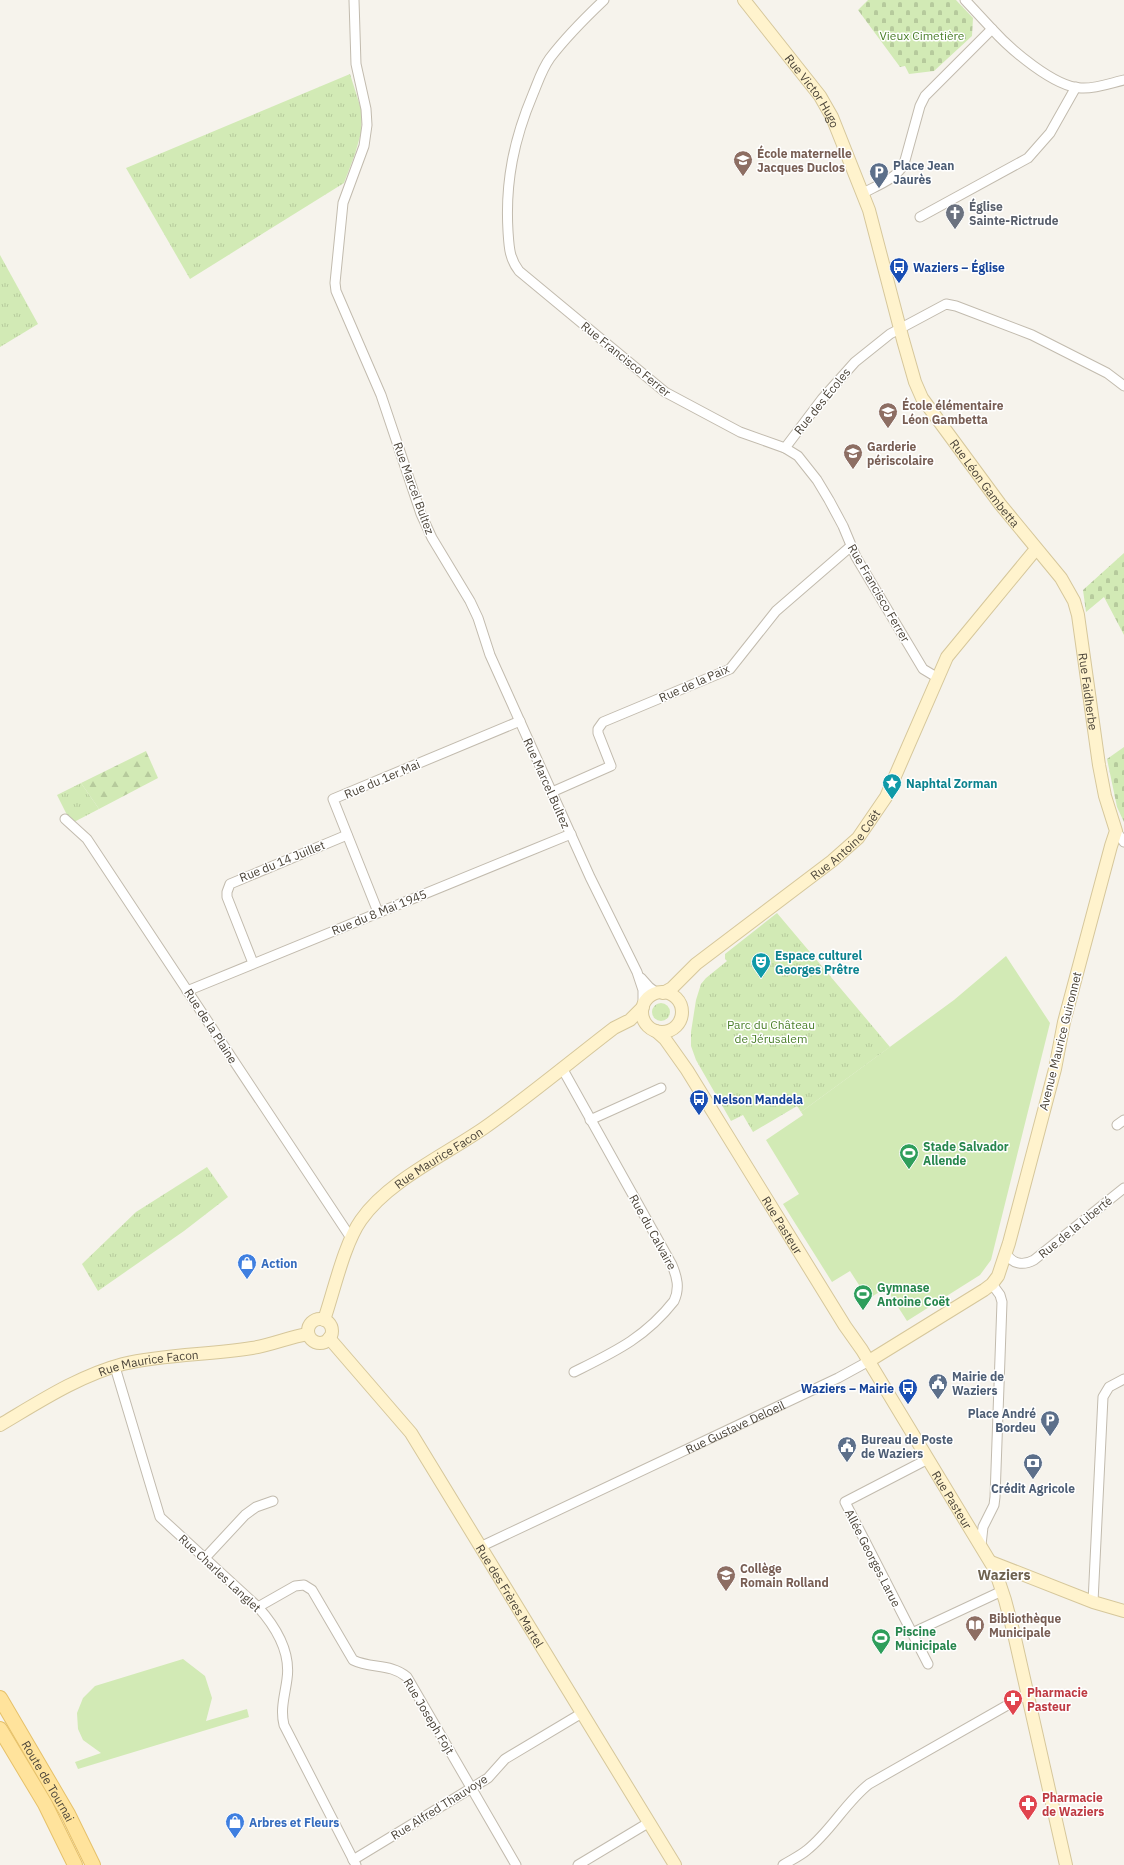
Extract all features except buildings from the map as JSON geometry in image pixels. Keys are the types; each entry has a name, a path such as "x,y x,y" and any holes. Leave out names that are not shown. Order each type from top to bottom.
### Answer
{"main road":[{"name":"Route de Tournai","path":"0,1698 68,1814 93,1865"},
{"name":"Route de Tournai","path":"0,1730 48,1810 75,1865"}],"street":[{"name":"Rue Marcel Bultez","path":"354,0 356,64 366,109 367,125 364,146 342,210 335,287 382,395 412,481 421,514 432,538 470,601 478,618 490,655 570,834 602,904 637,972 643,990 643,1006"},
{"name":"Rue Francisco Ferrer","path":"604,0 550,58 543,70 523,118 513,154 508,189 507,209 511,257 518,271 533,281 588,330 666,392 740,432 785,448 798,456 817,480 843,526 850,547 922,669 938,678"},
{"name":"Rue Victor Hugo","path":"744,0 825,102 863,193"},
{"path":"965,0 1016,53 1064,84 1076,87 1092,87 1124,80"},
{"path":"992,29 925,96 920,106 904,164 899,171 891,178 863,193 872,220 900,328 946,304 956,306 1032,335 1107,373 1124,386"},
{"path":"920,217 1028,158 1050,133 1076,87"},
{"name":"Rue des Écoles","path":"785,448 844,373 855,362 900,328"},
{"name":"Rue Léon Gambetta","path":"900,328 915,382 922,398 1000,504 1036,549"},
{"name":"Rue de la Paix","path":"552,792 611,766 598,733 598,729 603,722 730,669 776,611 850,547"},
{"name":"Rue Antoine Coët","path":"660,993 672,988 696,964 832,861 858,838 886,797 951,651 1036,549"},
{"name":"Rue Faidherbe","path":"1036,549 1062,578 1076,608 1101,778 1116,831 1124,842"},
{"name":"Rue du 1er Mai","path":"378,912 333,800 520,721"},
{"name":"Rue de la Plaine","path":"65,819 87,839 351,1238"},
{"name":"Avenue Maurice Guironnet","path":"1006,1253 1055,1069 1064,1022 1116,831"},
{"name":"Rue du 8 Mai 1945","path":"187,990 570,834"},
{"name":"Rue du 14 Juillet","path":"253,963 227,897 226,892 230,884 347,835"},
{"name":"Rue Marcel Bultez","path":"637,972 649,987 660,993"},
{"path":"660,993 672,996 679,1003 681,1014 678,1024 668,1031 653,1030 643,1019 643,1006 649,997 660,993"},
{"name":"Rue Maurice Facon","path":"324,1320 351,1238 364,1216 385,1194 483,1128 617,1026 630,1020 643,1006"},
{"name":"Rue Pasteur","path":"678,1024 675,1041 687,1070"},
{"name":"Rue Maurice Facon","path":"605,1035 627,1028 653,1030"},
{"name":"Rue Pasteur","path":"653,1030 665,1039 687,1070 845,1326 869,1361 991,1562 1002,1591 1066,1865"},
{"name":"Rue du Calvaire","path":"562,1068 672,1265 677,1279 678,1290 677,1296 670,1307 640,1336 627,1345 574,1372"},
{"path":"590,1120 661,1088"},
{"name":"Rue de la Liberté","path":"1006,1253 1018,1264 1026,1264 1034,1260 1124,1190"},
{"name":"Rue Gustave Deloeil","path":"480,1547 838,1378 869,1361 992,1284 998,1276 1006,1253"},
{"path":"981,1545 983,1527 994,1505 995,1497 1002,1300 992,1284"},
{"path":"318,1319 324,1320 331,1326 331,1332 329,1338 324,1342 318,1343 312,1340 308,1334 308,1327 312,1322 318,1319"},
{"name":"Rue Maurice Facon","path":"0,1425 73,1383 115,1367 148,1359 254,1348 308,1334"},
{"name":"Rue des Frères Martel","path":"329,1338 399,1417 411,1434 675,1865"},
{"name":"Rue Charles Langlet","path":"115,1367 160,1517 258,1607 282,1643 287,1661 287,1679 282,1709 284,1725 354,1862"},
{"path":"1093,1602 1103,1397 1109,1386 1124,1379"},
{"name":"Allée Georges Larue","path":"928,1459 845,1502 928,1664"},
{"path":"206,1558 245,1515 256,1507 273,1501"},
{"path":"991,1562 1093,1602 1124,1611"},
{"name":"Rue Joseph Fojt","path":"258,1607 295,1586 304,1585 309,1587 353,1660 360,1663 391,1668 402,1673 411,1682 516,1865"},
{"path":"912,1633 1002,1591"},
{"path":"783,1865 800,1856 814,1844 858,1793 869,1784 1027,1694"},
{"name":"Rue Alfred Thauvoye","path":"354,1862 488,1778 505,1759 582,1713"},
{"path":"578,1865 648,1823"}],"green space":[{"name":"Vieux Cimetière","path":"868,0 956,0 973,18 972,36 934,71 909,74 905,66 900,67 858,10"},
{"path":"350,74 362,112 361,133 344,183 190,279 126,168"},
{"path":"0,255 38,324 0,347"},
{"path":"1124,553 1124,635 1104,597 1086,612 1083,590"},
{"path":"1124,747 1124,822 1117,807 1107,759"},
{"path":"146,751 158,778 99,809 81,783"},
{"path":"81,783 99,809 74,822 68,817 57,795"},
{"name":"Parc du Château de Jérusalem","path":"777,913 890,1047 801,1112 797,1106 753,1132 743,1115 731,1121 696,1060 691,1046 691,1032 696,1000 701,984 727,961 725,959 725,954"},
{"path":"1006,956 1050,1023 991,1260 980,1275 907,1321 886,1288 868,1299 850,1271 832,1282 783,1204 799,1194 766,1140 803,1115 801,1112 954,1000"},
{"path":"661,1003 665,1004 669,1008 669,1016 665,1020 661,1021 657,1020 653,1016 652,1012 653,1008 657,1004"},
{"path":"207,1167 228,1197 184,1231 98,1291 82,1264 136,1212"},
{"path":"183,1659 205,1676 212,1698 206,1721 247,1709 249,1717 78,1769 75,1762 101,1753 83,1740 78,1729 77,1713 83,1698 95,1686"}],"place":[{"name":"École maternelle Jacques Duclos","path":"743,177"},
{"name":"Place Jean Jaurès","path":"879,189"},
{"name":"Église Sainte-Rictrude","path":"955,230"},
{"name":"Waziers – Église","path":"899,284"},
{"name":"École élémentaire Léon Gambetta","path":"888,429"},
{"name":"Garderie périscolaire","path":"853,470"},
{"name":"Naphtal Zorman","path":"892,800"},
{"name":"Espace culturel Georges Prêtre","path":"761,979"},
{"name":"Nelson Mandela","path":"699,1116"},
{"name":"Stade Salvador Allende","path":"909,1170"},
{"name":"Action","path":"247,1280"},
{"name":"Gymnase Antoine Coët","path":"863,1311"},
{"name":"Mairie de Waziers","path":"938,1400"},
{"name":"Waziers – Mairie","path":"908,1405"},
{"name":"Place André Bordeu","path":"1050,1437"},
{"name":"Bureau de Poste de Waziers","path":"847,1463"},
{"name":"Crédit Agricole","path":"1033,1480"},
{"name":"Collège Romain Rolland","path":"726,1592"},
{"name":"Bibliothèque Municipale","path":"975,1642"},
{"name":"Piscine Municipale","path":"881,1655"},
{"name":"Pharmacie Pasteur","path":"1013,1716"},
{"name":"Pharmacie de Waziers","path":"1028,1821"},
{"name":"Arbres et Fleurs","path":"235,1839"}],"district":[{"name":"Waziers","path":"1004,1575"}]}
